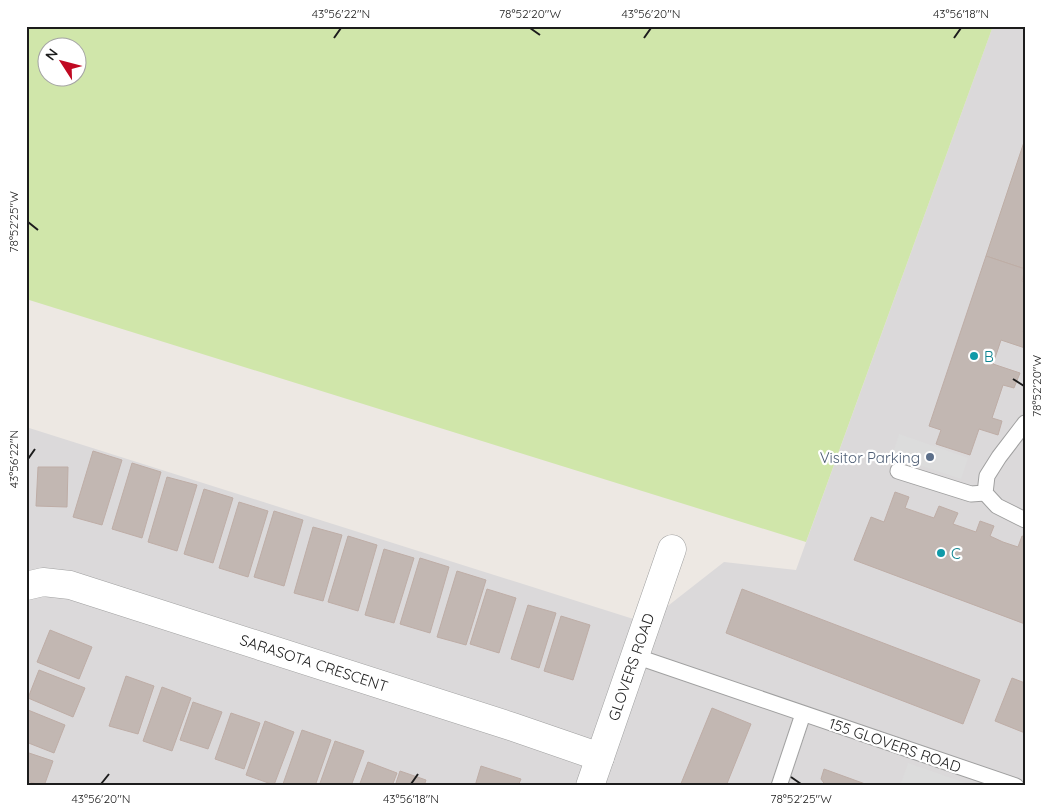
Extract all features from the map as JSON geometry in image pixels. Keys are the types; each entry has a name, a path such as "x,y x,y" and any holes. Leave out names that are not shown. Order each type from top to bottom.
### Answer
{"street":[{"name":"GLOVERS ROAD","path":"590,786 672,549"},
{"name":"SARASOTA CRESCENT","path":"26,586 42,582 70,585 494,720 600,757"}],"lane":[{"path":"1025,423 998,457 987,476 985,493 997,506 1025,520"},
{"path":"898,472 971,494 985,493"},
{"name":"155 GLOVERS ROAD","path":"635,656 1016,786"},
{"path":"779,786 803,714"}],"shaded area":[{"path":"993,26 1025,26 1025,786 26,786 26,427 646,623 724,562 796,570"},
{"name":"Visitor Parking","path":"899,434 968,458 961,479 892,456"},
{"path":"908,763 974,786 900,786"}],"green space":[{"path":"26,26 993,26 806,542 26,299"}],"building":[{"path":"1025,139 1025,269 986,256"},
{"name":"B","path":"986,256 1025,269 1022,281 1025,282 1025,326 1023,332 1025,333 1025,348 1001,340 993,364 1020,373 1014,388 1003,385 992,418 1002,421 998,435 979,429 970,455 936,444 941,430 929,426"},
{"path":"93,451 122,460 102,525 73,517"},
{"path":"132,463 161,472 142,538 112,529"},
{"path":"38,467 68,467 67,507 36,506"},
{"path":"167,477 197,485 177,551 148,542"},
{"path":"204,489 233,498 213,563 184,554"},
{"name":"C","path":"895,492 909,497 905,508 934,518 939,506 958,513 953,524 976,532 980,521 994,526 990,536 1003,542 1018,547 1022,536 1025,537 1025,624 854,560 871,517 884,522"},
{"path":"239,502 268,511 248,577 219,568"},
{"path":"274,511 303,520 284,586 254,577"},
{"path":"313,527 342,535 323,601 294,593"},
{"path":"348,536 377,545 358,611 328,602"},
{"path":"384,549 414,558 394,623 365,615"},
{"path":"420,558 449,567 430,633 400,624"},
{"path":"457,571 486,580 466,645 437,637"},
{"path":"487,589 516,598 499,653 470,644"},
{"path":"742,589 980,680 963,724 726,633"},
{"path":"528,605 556,613 539,668 511,659"},
{"path":"561,616 590,625 573,680 544,671"},
{"path":"50,630 92,647 79,679 37,662"},
{"path":"39,670 85,688 73,717 28,698"},
{"path":"126,676 154,686 138,734 109,726"},
{"path":"1012,678 1025,683 1025,733 995,721"},
{"path":"162,687 191,698 172,751 143,741"},
{"path":"193,702 222,712 208,749 180,740"},
{"path":"712,708 751,724 726,786 680,786"},
{"path":"28,710 65,725 54,753 26,742 26,714"},
{"path":"231,713 260,723 244,769 215,759"},
{"path":"265,721 294,732 274,785 246,775"},
{"path":"302,730 331,740 315,786 288,786 283,784"},
{"path":"335,741 364,751 351,786 319,786"},
{"path":"26,752 53,761 44,786 26,781"},
{"path":"368,762 397,773 392,786 359,786"},
{"path":"481,766 521,779 518,786 475,786"},
{"path":"824,769 868,786 826,786 821,779"},
{"path":"400,771 426,780 424,786 395,786"}],"place":[{"name":"B","path":"974,356"},
{"name":"Visitor Parking","path":"930,457"},
{"name":"C","path":"941,553"}]}
